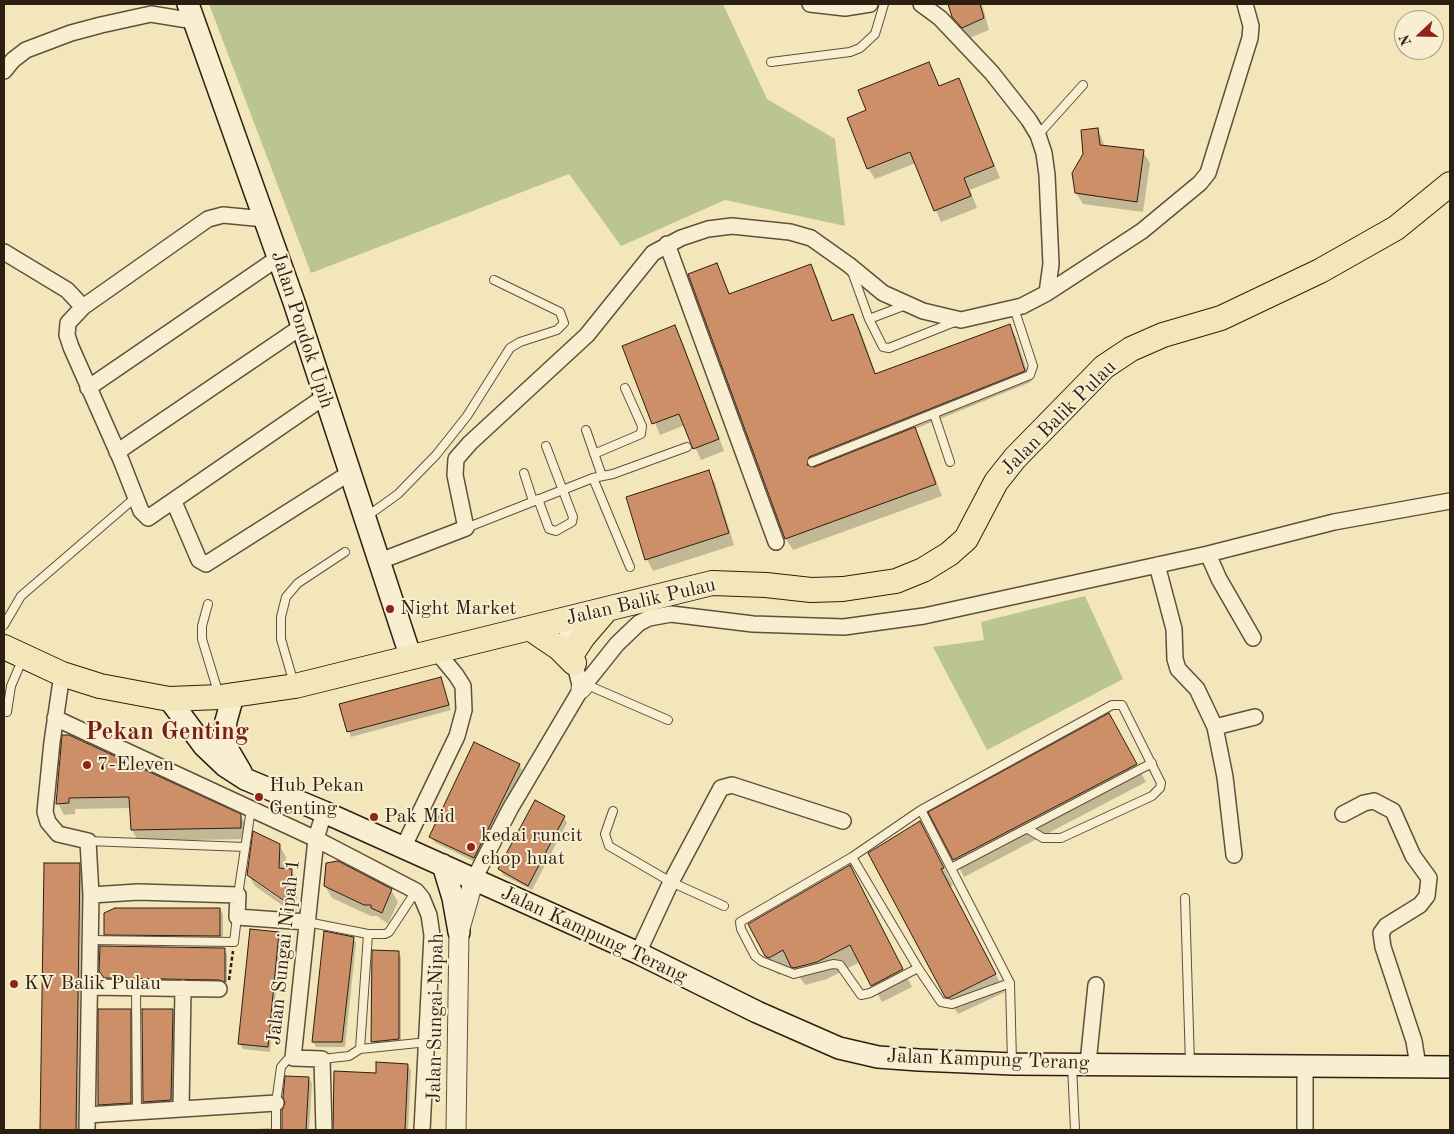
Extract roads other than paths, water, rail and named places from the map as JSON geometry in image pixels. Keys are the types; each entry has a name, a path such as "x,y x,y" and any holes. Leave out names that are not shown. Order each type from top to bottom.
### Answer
{"main road":[{"name":"Jalan Pondok Upih","path":"191,12 265,219 351,472 411,658"},
{"name":"Jalan Balik Pulau","path":"14,652 62,674 100,686 169,699 227,696 295,686 712,583 766,585 811,590 843,589 896,581 924,570 950,554 966,539 996,482 1015,458 1104,367 1131,349 1163,335 1221,318 1320,271 1396,228 1450,184"},
{"path":"578,673 583,637 607,609"},
{"path":"531,629 559,648 578,673"},
{"path":"227,696 224,743 245,779"},
{"name":"Jalan Kampung Terang","path":"169,699 204,746 226,766 245,779 324,812 638,953 757,1012 839,1048 878,1056 919,1060 1012,1064 1450,1067"},
{"path":"443,866 453,898 459,932"}],"street":[{"path":"810,4 845,8 870,4"},
{"path":"921,4 937,15 992,73 1029,120 1038,135 1044,153 1047,176 1051,264 1047,293"},
{"path":"380,561 466,528 455,475 456,458 470,442 587,335 643,263 653,253 667,244 708,229 732,226 763,229 811,238 849,265 883,293 906,305 961,320 1014,308 1034,301 1047,293 1142,231 1200,183 1208,173 1250,38 1251,26 1245,4"},
{"path":"4,71 12,60 26,50 86,28 151,14 191,12"},
{"path":"265,219 223,215 208,219 83,307 68,323 67,332 71,347 141,511 148,518 174,502 324,397"},
{"path":"667,244 776,542"},
{"path":"4,252 67,290 83,307"},
{"path":"88,388 278,258"},
{"path":"117,452 301,327"},
{"path":"174,502 199,560 206,564 351,472"},
{"path":"474,879 578,673 600,663 639,623 660,615 680,615 754,624 844,626 924,616 1208,554 1334,522 1450,501"},
{"path":"1208,554 1219,579 1253,638"},
{"path":"1157,565 1174,629 1175,659 1178,670 1197,689 1215,727 1225,777 1234,856"},
{"path":"564,620 578,673"},
{"path":"403,848 457,736 464,710 462,686 456,674 437,652"},
{"path":"62,674 54,718 46,812 48,822 58,834 88,841 91,895 87,1130"},
{"path":"54,718 316,839 416,891 426,906 432,935 422,1130"},
{"path":"1215,727 1255,718"},
{"path":"638,953 671,882 721,788 732,785 843,821"},
{"path":"1343,814 1364,803 1374,801 1393,811 1413,856 1429,878 1427,896 1420,905 1386,926 1381,933 1383,947 1414,1041 1418,1066"},
{"name":"Jalan Sungai Nipah 1","path":"322,1059 293,1058 316,839 324,812"},
{"name":"Jalan Sungai Nipah","path":"456,1130 459,932 474,879"},
{"path":"91,895 138,892 238,894 237,917 307,922"},
{"path":"1080,1063 1096,985"},
{"path":"90,987 219,988"},
{"path":"181,1109 183,988"},
{"path":"322,1059 324,1130"},
{"path":"1305,1066 1305,1130"},
{"path":"88,1115 276,1103"}],"lane":[{"path":"771,62 850,52 860,48 875,34 884,4"},
{"path":"1038,135 1082,85"},
{"path":"849,265 868,320 880,344 886,348 961,320"},
{"path":"365,518 398,494 436,456 467,416 510,348 520,342 557,330 564,323 563,315 560,312 494,280"},
{"path":"868,320 906,305"},
{"path":"812,462 1030,375 1034,366 1014,308"},
{"path":"594,454 641,434 642,426 624,388"},
{"path":"934,414 950,462"},
{"path":"586,430 602,476"},
{"path":"524,474 548,526 556,531 570,525 573,520 546,446"},
{"path":"466,528 593,478 687,447"},
{"path":"593,478 630,567"},
{"path":"4,625 21,596 136,497"},
{"path":"295,686 281,639 281,617 286,597 298,583 345,552"},
{"path":"208,604 202,626 202,639 227,696"},
{"path":"7,712 14,652"},
{"path":"578,673 668,720"},
{"path":"918,968 870,993 861,995 840,966 833,964 794,974 783,972 755,956 740,925 742,919 852,857 921,810 1116,704 1122,705 1152,763 1161,783 1160,788 1152,796 1061,838 1043,838 1028,829"},
{"path":"951,868 1152,763"},
{"path":"238,894 251,810"},
{"path":"921,810 1010,983 1012,1064"},
{"path":"613,811 605,834 609,846 671,882 724,906"},
{"path":"88,841 245,846"},
{"path":"852,857 938,998 947,1004 1010,983"},
{"path":"307,922 379,936 389,932 416,891"},
{"path":"1185,898 1190,1064"},
{"path":"90,940 234,942 237,917"},
{"path":"360,1049 368,934"},
{"path":"136,988 137,1112"},
{"path":"322,1059 349,1056 360,1049 428,1042"},
{"path":"276,1130 276,1103 281,1067 287,1060 293,1058"},
{"path":"1074,1130 1080,1063"}],"place":[{"name":"Night Market","path":"390,609"},
{"name":"7-Eleven","path":"87,765"},
{"name":"Hub Pekan Genting","path":"259,797"},
{"name":"Pak Mid","path":"374,817"},
{"name":"kedai runcit chop huat","path":"471,847"},
{"name":"KV Balik Pulau","path":"14,984"}],"district":[{"name":"Pekan Genting","path":"167,732"}]}
